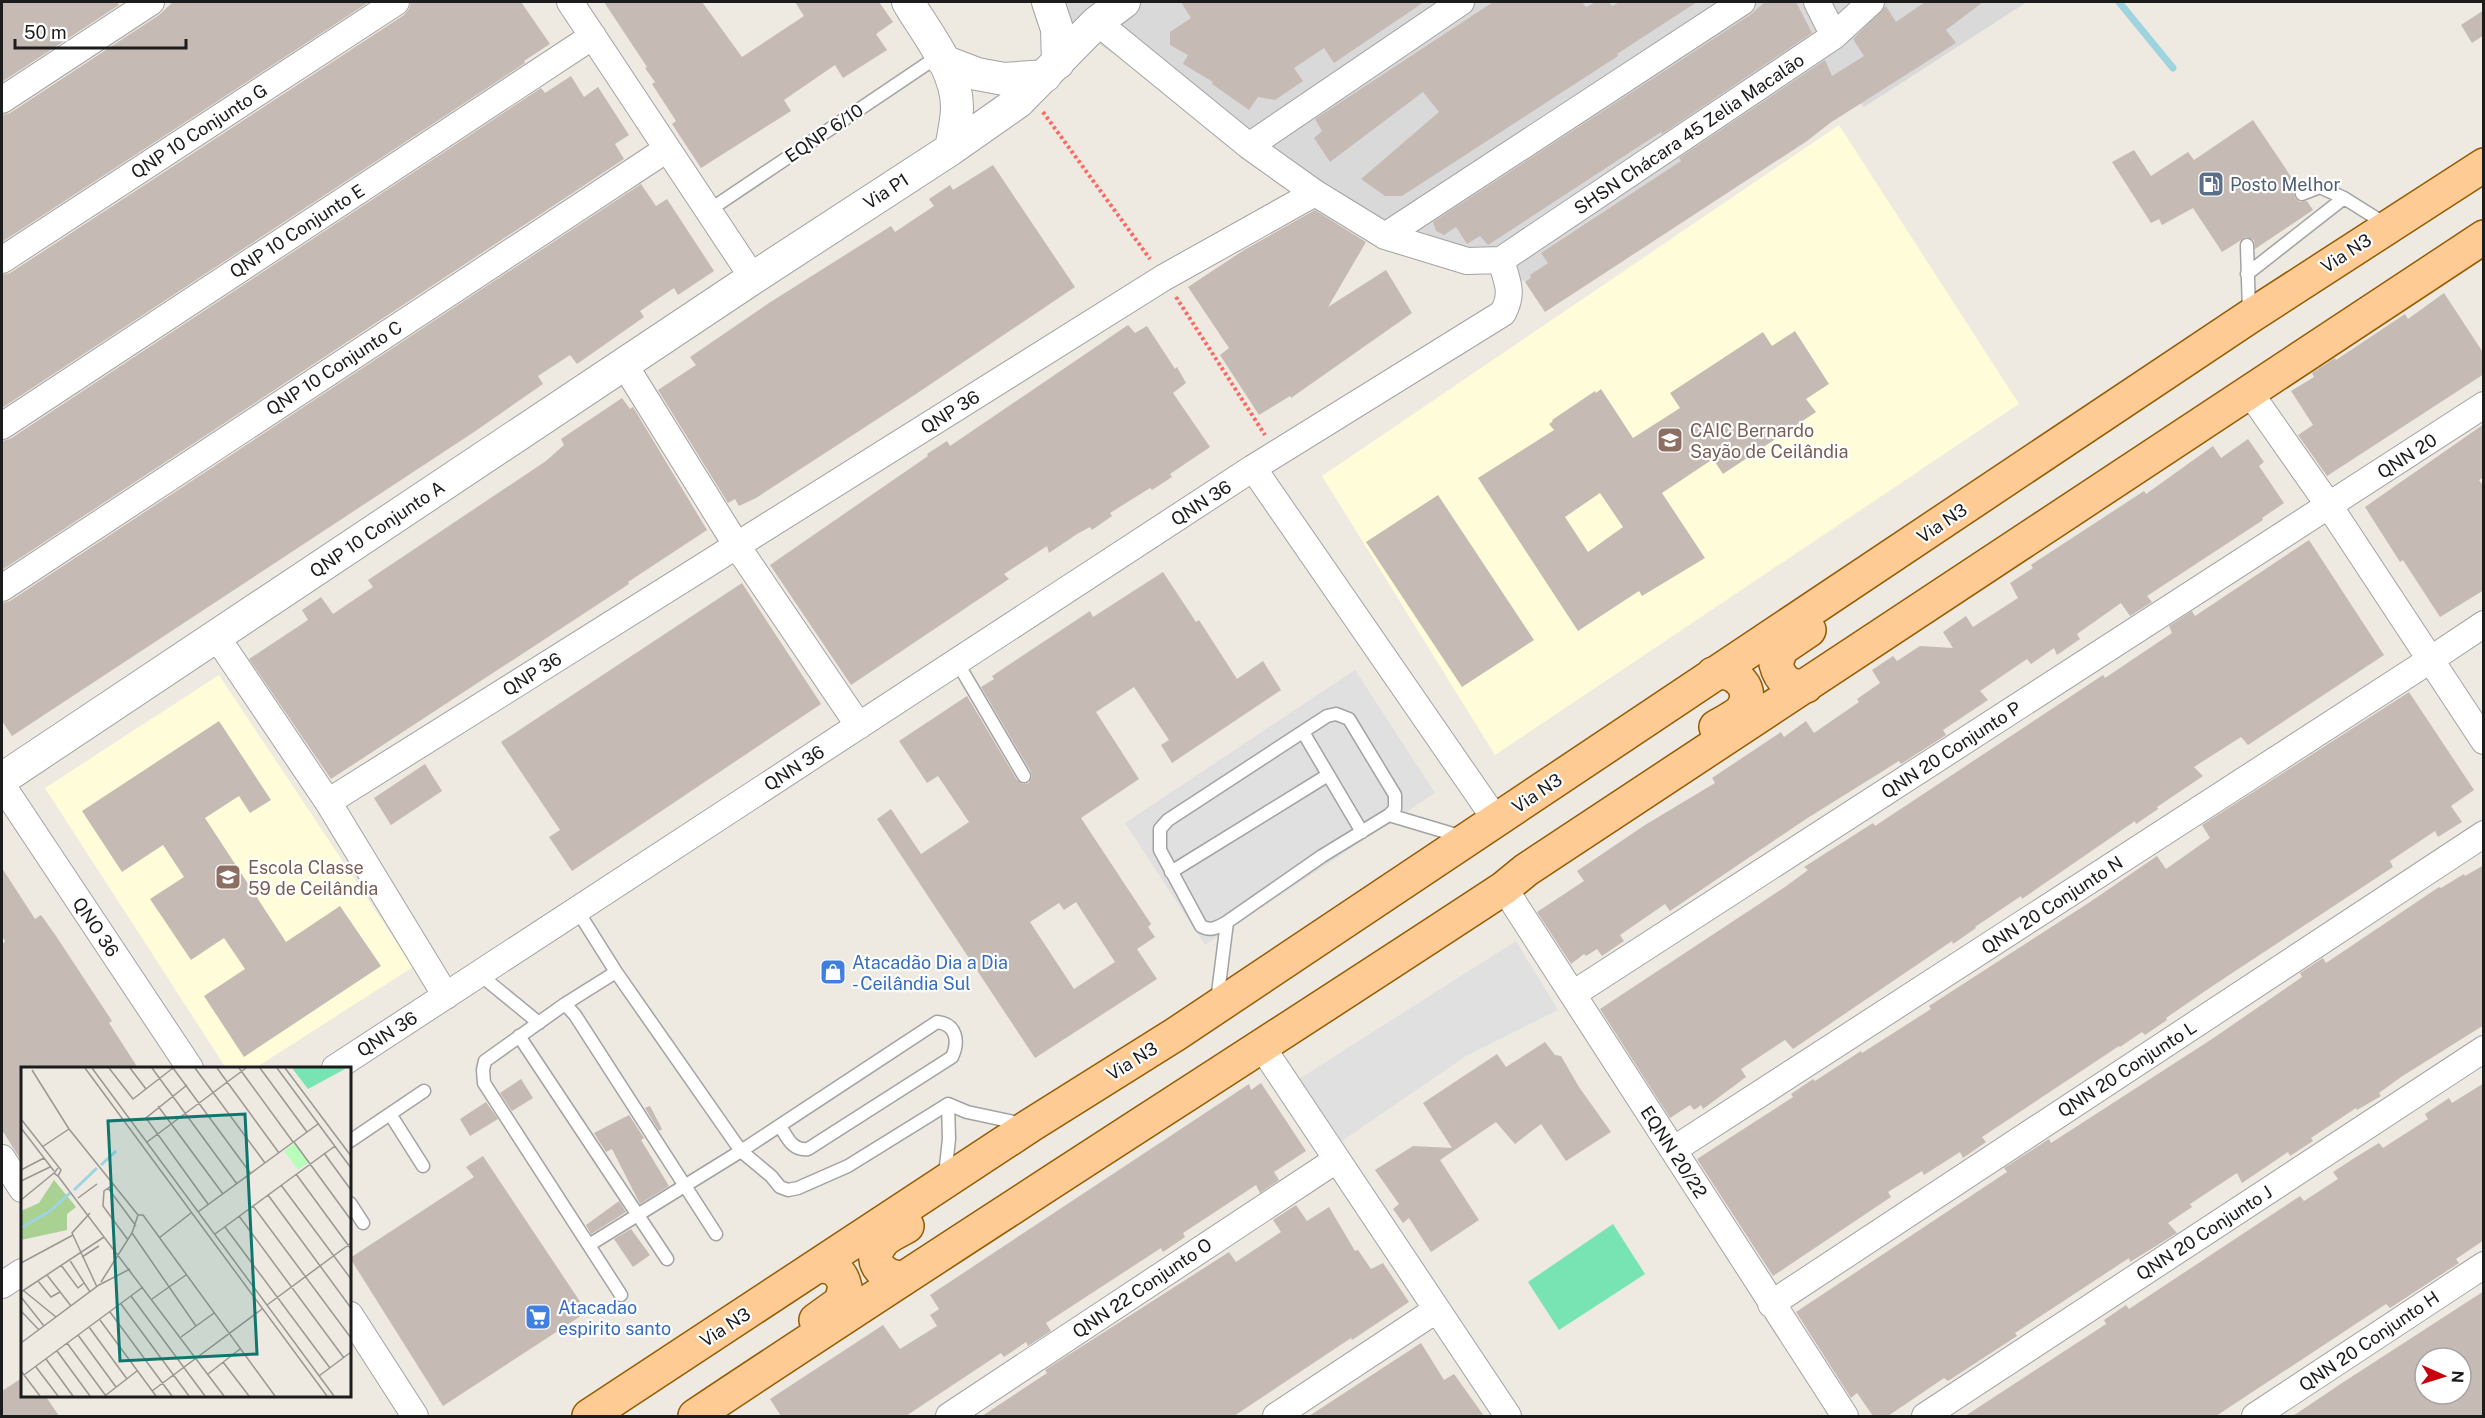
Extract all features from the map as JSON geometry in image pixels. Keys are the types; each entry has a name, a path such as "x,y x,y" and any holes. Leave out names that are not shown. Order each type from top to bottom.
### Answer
{"main road":[{"name":"Via N3","path":"589,1416 1030,1125 1217,1006 2249,317 2484,165"},
{"path":"2287,368 2377,289 2484,222"},
{"path":"695,1416 904,1277 1262,1047 2484,237"},
{"path":"1806,686 1798,687 1782,680 1776,664 1782,649 1916,562 1980,497"},
{"path":"1515,879 1602,802 1741,710 1746,695 1741,680 1728,672 1713,674"},
{"path":"904,1277 888,1276 882,1271 876,1258 879,1245 1009,1161 1082,1092"},
{"path":"680,1416 712,1389 841,1302 846,1287 839,1272 824,1266 816,1267"}],"street":[{"path":"2,100 151,2"},
{"name":"QNP 10 Conjunto G","path":"2,260 396,2"},
{"path":"570,2 753,278"},
{"path":"908,2 935,37 977,74 1037,83 1057,29 1048,2"},
{"path":"1064,2 1097,22 1249,146 1315,193 1385,236 1467,261 1501,260"},
{"path":"1097,22 1124,2"},
{"path":"1249,146 1461,2"},
{"path":"1385,236 1742,2"},
{"path":"1817,2 1834,36"},
{"name":"SHSN Chácara 45 Zelia Macalão","path":"1501,260 1834,36 1871,2"},
{"name":"Via P1","path":"753,278 951,149 1037,83 1097,22"},
{"name":"QNP 10 Conjunto E","path":"2,426 593,36"},
{"path":"935,37 955,86 957,108 951,149"},
{"name":"QNP 10 Conjunto C","path":"2,588 667,148"},
{"name":"QNP 36","path":"328,802 1163,278 1315,193"},
{"name":"QNN 36","path":"337,1067 1253,468 1503,314 1510,292 1501,260"},
{"name":"QNP 10 Conjunto A","path":"2,779 753,278"},
{"path":"624,364 737,546 859,726"},
{"path":"2250,393 2330,507 2484,741"},
{"name":"QNN 20","path":"2330,507 2484,405"},
{"path":"1253,468 1496,820"},
{"name":"QNN 20 Conjunto P","path":"1573,994 2330,507"},
{"path":"2430,660 2484,624"},
{"path":"216,636 328,802 446,996"},
{"name":"QNN 20 Conjunto N","path":"1673,1150 2430,660"},
{"name":"QNO 36","path":"2,785 189,1067"},
{"name":"QNN 20 Conjunto L","path":"1771,1304 2484,834"},
{"name":"EQNN 20/22","path":"1515,879 1573,994 1845,1416"},
{"path":"1262,1047 1508,1416"},
{"name":"QNN 20 Conjunto J","path":"1925,1416 2484,1049"},
{"path":"2,1158 21,1187"},
{"name":"QNN 22 Conjunto O","path":"949,1416 1336,1160"},
{"name":"QNN 20 Conjunto H","path":"2255,1416 2484,1265"},
{"path":"2,1285 21,1273"},
{"path":"1276,1416 1436,1310"},
{"path":"351,1317 415,1416"}],"lane":[{"name":"EQNP 6/10","path":"708,211 935,37"},
{"path":"2302,194 2320,187 2344,198 2388,225"},
{"path":"2247,274 2344,198"},
{"path":"2247,244 2249,317"},
{"path":"957,662 1024,776"},
{"path":"1336,714 1349,719 1395,795 1395,809 1389,815 1322,856 1216,928 1206,929 1201,926 1160,850 1158,840 1160,829 1168,820 1327,716 1336,714"},
{"path":"1303,732 1362,832"},
{"path":"1171,872 1328,775"},
{"path":"1389,815 1469,839"},
{"path":"577,910 616,972 741,1151 780,1187 788,1190 798,1188 848,1166 948,1104"},
{"path":"1217,1006 1227,922"},
{"path":"616,972 565,1004 485,1061 483,1070 484,1083 621,1295"},
{"path":"479,974 539,1023"},
{"path":"565,1004 575,1014 716,1234"},
{"path":"590,1245 780,1126 937,1022 944,1023 953,1031 957,1040 952,1057 808,1149 802,1150 792,1144 780,1126"},
{"path":"519,1036 667,1259"},
{"path":"351,1140 424,1091"},
{"path":"948,1104 967,1112 1030,1125"},
{"path":"943,1183 949,1139 948,1104"},
{"path":"390,1114 423,1166"},
{"path":"351,1205 363,1223"}],"path":[{"path":"1037,83 1277,454"}],"shaded area":[{"path":"1036,2 2027,2 1864,107 1847,86 1543,286 1409,251"},
{"name":"CAIC Bernardo Sayão de Ceilândia","path":"1839,125 2019,404 1495,755 1322,476"},
{"path":"1355,670 1435,793 1205,945 1125,823"},
{"name":"Escola Classe 59 de Ceilândia","path":"219,675 413,967 257,1067 225,1067 45,788"},
{"path":"1516,941 1558,1010 1466,1056 1342,1141 1299,1079"}],"green space":[{"path":"1613,1224 1645,1274 1559,1330 1528,1282"}],"building":[{"path":"2,2 117,2 119,5 2,82"},
{"path":"173,2 369,2 2,242 2,115 10,113 159,15"},
{"path":"411,2 521,2 550,44 524,61 525,63 2,408 2,275 10,273 404,15"},
{"path":"604,2 702,2 742,57 804,16 795,2 879,2 893,22 876,34 887,50 843,78 835,65 784,100 791,111 701,168 672,124 676,121 652,84 655,82 645,68 647,67"},
{"path":"1181,2 1424,2 1334,63 1324,48 1294,68 1303,81 1275,100 1258,97 1249,110 1212,84 1213,82 1183,64 1188,55 1170,45 1170,32 1191,18"},
{"path":"1493,2 1582,2 1586,7 1596,2 1609,2 1612,6 1620,2 1697,2 1402,196 1385,196 1361,179 1439,112 1423,92 1330,162 1314,138 1322,131 1315,119"},
{"path":"1765,2 1796,2 1812,33 1662,134 1661,132 1488,245 1480,236 1467,244 1456,227 1444,235 1436,231 1433,222 1750,15"},
{"path":"1925,2 1983,2 1946,30 1956,43 1830,123 1807,141 1545,312 1525,282 1531,278 1530,275 1548,263 1541,253 1681,161 1679,158 1825,60 1832,76 1864,56 1853,39 1886,6 1896,22"},
{"path":"2484,10 2484,35 2472,43 2461,25"},
{"path":"571,76 584,97 598,87 629,135 615,144 624,159 2,570 2,441 10,439 541,88 545,93"},
{"name":"Posto Melhor","path":"2253,120 2298,187 2294,192 2295,198 2300,202 2307,201 2313,210 2255,249 2254,240 2246,237 2222,252 2193,208 2162,225 2159,219 2151,223 2112,162 2134,150 2151,176 2188,152 2194,160"},
{"path":"993,165 1075,287 756,498 739,506 735,499 728,503 658,390 696,365 690,357 769,303 891,226 895,232 934,206 929,199 950,185 953,190"},
{"path":"641,184 656,206 667,199 714,271 678,295 674,288 640,311 644,317 577,364 570,355 538,376 543,384 474,432 12,736 2,721 2,603 10,601"},
{"path":"1315,210 1366,242 1328,307 1386,270 1412,313 1291,398 1290,396 1259,415 1220,355 1229,348 1188,287 1244,250"},
{"path":"2444,293 2484,354 2484,374 2327,476 2298,435 2313,425 2291,391 2314,377 2312,373 2335,358 2336,360 2405,314 2408,319"},
{"path":"1128,325 1135,333 1147,326 1175,369 1177,367 1186,383 1173,393 1210,447 1170,474 1172,477 1110,513 1112,516 1092,530 1090,527 1049,553 1047,546 1004,574 1009,579 851,685 770,565 928,456 927,454 947,441 950,446"},
{"path":"1795,331 1829,384 1806,399 1816,412 1723,474 1713,459 1662,493 1705,558 1642,596 1639,591 1578,631 1478,478 1554,430 1549,424 1552,420 1595,391 1596,393 1601,389 1633,438 1680,408 1670,393 1763,332 1772,346","holes":["1600,493 1623,527 1588,552 1565,517"]},
{"path":"622,398 630,409 633,407 707,530 628,582 629,584 331,779 249,659 308,620 302,610 321,597 333,614 373,587 368,580 546,461 564,445 561,439"},
{"path":"2484,424 2484,477 2479,480 2484,487 2484,590 2440,617 2403,560 2400,562 2365,507"},
{"path":"2248,439 2264,462 2259,466 2284,503 2262,518 2263,520 2147,596 2152,602 2130,616 2121,603 2077,634 2080,639 2057,655 2054,648 2031,664 2027,659 1980,691 1988,700 1943,730 1946,735 1901,764 1899,761 1806,819 1670,911 1665,904 1620,935 1624,941 1602,956 1597,949 1586,956 1584,954 1571,964 1537,912 1584,881 1577,871 1645,825 1715,783 1712,778 1781,732 1784,737 1806,721 1814,733 1859,702 1857,699 1880,683 1872,670 1893,656 1897,661 1920,646 1953,648 1943,632 1966,616 1973,627 2018,598 2010,583 2033,568 2031,565 2144,491 2146,494 2213,446 2221,458"},
{"path":"1438,495 1534,640 1462,687 1366,542"},
{"path":"2309,540 2384,655 2248,745 2241,737 2194,767 2203,776 2157,807 2158,809 2136,824 2135,821 2022,899 2021,896 1953,944 1952,941 1793,1049 1785,1040 1741,1069 1746,1077 1703,1109 1701,1105 1694,1110 1690,1105 1670,1118 1600,1009 1785,887 1808,870 1804,867 1873,823 1875,826 2103,675 2105,678 2172,633 2169,626 2192,611 2195,616"},
{"path":"1163,572 1196,622 1199,620 1237,679 1263,661 1281,690 1172,763 1161,745 1169,740 1134,687 1096,712 1139,779 1081,818 1151,924 1148,927 1155,937 1137,949 1157,979 1035,1058 877,819 891,809 921,854 969,822 938,776 927,783 899,741 967,696 1017,780 1023,784 1029,783 1032,777 1031,772 981,687 994,679 992,676 1090,611 1093,617","holes":["1076,902 1115,962 1074,989 1030,922 1059,903 1064,910"]},
{"path":"742,583 821,704 572,871 549,837 560,830 501,742"},
{"path":"2409,692 2474,790 2451,806 2462,822 2438,837 2435,831 2390,861 2393,867 2211,987 2145,1035 2142,1032 2119,1046 1982,1137 1986,1142 1963,1158 1960,1152 1924,1175 1922,1171 1888,1192 1891,1197 1773,1276 1697,1159 1793,1097 1791,1094 1813,1079 1815,1081 1931,1009 1929,1006 2157,856 2166,869 2210,838 2202,825"},
{"path":"219,721 271,800 250,813 239,796 205,818 286,942 340,906 381,966 244,1057 204,996 245,969 224,938 191,960 150,899 184,877 163,845 122,872 82,811"},
{"path":"425,764 442,791 391,825 374,798"},
{"path":"2484,865 2484,1025 2401,1077 2379,1093 2381,1096 2357,1110 2356,1108 2311,1138 2313,1141 2290,1156 2288,1152 2242,1183 2237,1173 2190,1204 2192,1207 2168,1223 2177,1233 2130,1262 2129,1258 2015,1333 2017,1336 1948,1381 1944,1378 1888,1416 1873,1416 1857,1393 1851,1398 1796,1312 2007,1172 2004,1168 2049,1139 2051,1143 2212,1039 2302,977 2300,973 2323,958 2326,963 2439,887"},
{"path":"2,868 35,919 41,915 56,936 112,1021 109,1023 137,1067 21,1067 21,1160 2,1130 2,945 5,941 2,936"},
{"path":"1545,1042 1555,1055 1561,1056 1579,1087 1611,1132 1566,1161 1541,1124 1515,1144 1496,1122 1440,1160 1479,1220 1431,1252 1409,1218 1403,1223 1393,1209 1399,1204 1375,1170 1413,1146 1452,1148 1423,1103 1497,1054 1506,1067"},
{"path":"521,1079 533,1098 512,1111 500,1093"},
{"path":"1261,1083 1306,1151 1274,1172 1279,1180 1260,1193 1256,1185 1183,1233 1185,1237 1163,1252 1161,1248 1046,1323 1051,1331 1028,1346 1026,1342 1004,1357 1001,1353 906,1416 781,1416 770,1399 883,1325 900,1349 937,1326 930,1315 939,1309 930,1295 1249,1084 1251,1090"},
{"path":"2484,1083 2484,1240 2456,1259 2459,1263 2390,1308 2386,1304 2216,1416 1965,1416 2106,1324 2104,1320 2126,1305 2129,1309 2300,1196 2304,1201 2338,1179 2333,1172 2356,1157 2379,1143 2383,1148 2428,1119 2425,1114 2449,1098 2452,1103"},
{"path":"486,1102 498,1119 470,1136 460,1119"},
{"path":"650,1106 662,1129 659,1131 645,1108"},
{"path":"629,1115 644,1138 641,1140 669,1186 640,1204 612,1149 606,1152 594,1133"},
{"path":"483,1156 587,1312 443,1406 351,1257 474,1177 466,1167"},
{"path":"619,1201 626,1212 591,1234 586,1225"},
{"path":"1296,1205 1307,1221 1329,1207 1355,1251 1358,1250 1371,1269 1383,1263 1409,1302 1234,1416 982,1416 1047,1373 1045,1370 1229,1252 1236,1262 1281,1232 1273,1220"},
{"path":"631,1229 650,1255 633,1267 614,1239"},
{"path":"2484,1291 2484,1416 2293,1416 2342,1383"},
{"path":"1421,1343 1444,1380 1454,1374 1484,1416 1309,1416"},
{"path":"21,1379 21,1397 46,1397 59,1416 2,1416 2,1391"}],"waterway":[{"path":"2119,2 2173,68"}],"place":[{"name":"Posto Melhor","path":"2211,184"},
{"name":"CAIC Bernardo Sayão de Ceilândia","path":"1670,440"},
{"name":"Escola Classe 59 de Ceilândia","path":"228,877"},
{"name":"Atacadão Dia a Dia - Ceilândia Sul","path":"833,972"},
{"name":"Atacadao espirito santo","path":"538,1317"}]}
